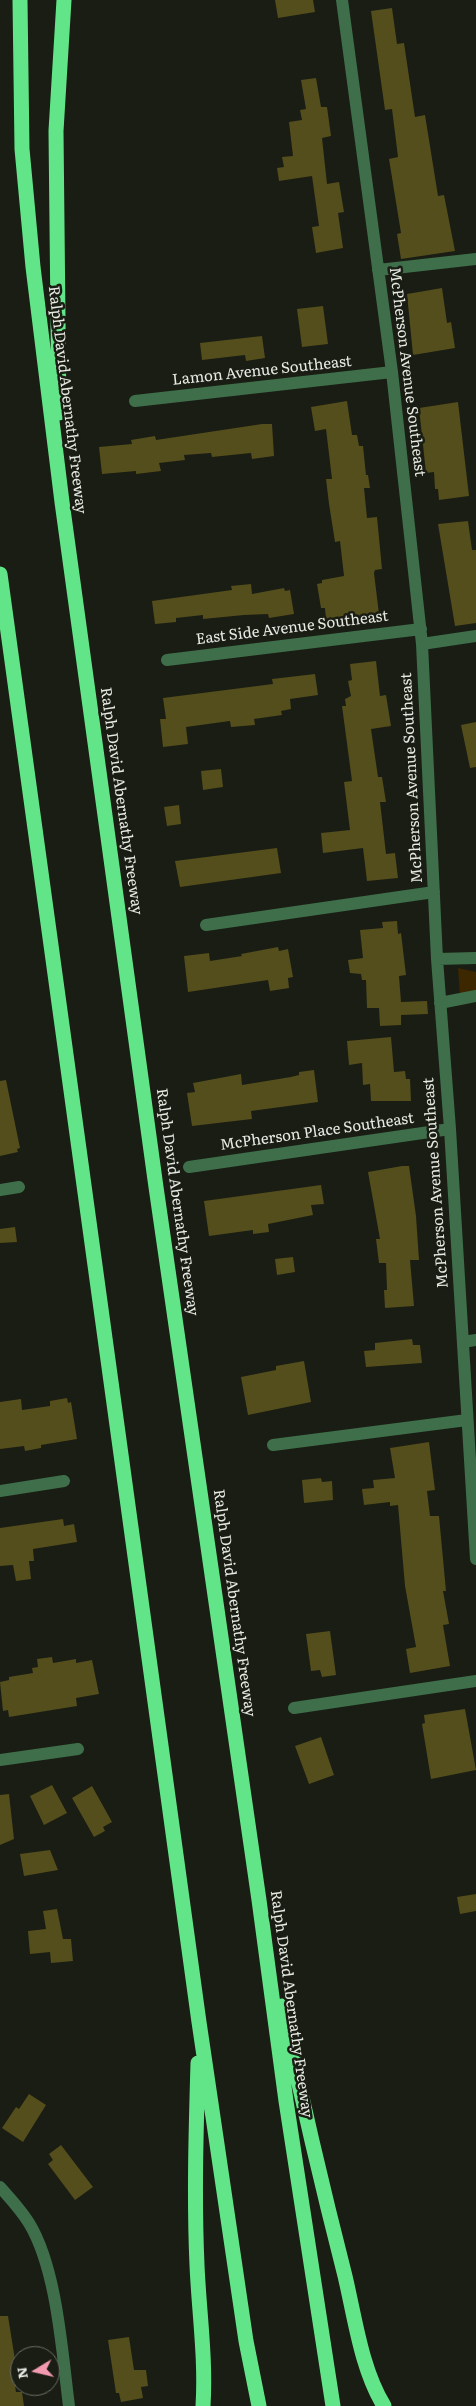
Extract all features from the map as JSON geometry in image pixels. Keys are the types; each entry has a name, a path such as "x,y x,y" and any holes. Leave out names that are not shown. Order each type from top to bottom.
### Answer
{"highway":[{"name":"Ralph David Abernathy Freeway","path":"20,0 23,159 32,267 62,502 158,1197 259,1900 288,2120 334,2406"},
{"path":"62,502 55,220 56,131 64,0"},
{"path":"0,574 199,2022 246,2341 259,2406"},
{"path":"0,604 11,653"},
{"path":"259,1900 322,2182 372,2381 384,2406"},
{"path":"199,2022 196,2203 197,2267 205,2381 203,2406"}],"street":[{"name":"McPherson Avenue Southeast","path":"342,0 392,372 421,629 437,959 450,1129 476,1559"},
{"path":"378,270 476,259"},
{"name":"Lamon Avenue Southeast","path":"135,401 392,372"},
{"name":"East Side Avenue Southeast","path":"167,660 421,629"},
{"path":"422,644 476,636"},
{"path":"206,925 434,892"},
{"path":"437,959 476,958"},
{"path":"440,1003 476,996"},
{"name":"McPherson Place Southeast","path":"188,1167 450,1129"},
{"path":"0,1190 18,1187"},
{"path":"462,1342 476,1340"},
{"path":"273,1445 467,1420"},
{"path":"0,1491 64,1482"},
{"path":"294,1708 476,1681"},
{"path":"0,1760 78,1748"},
{"path":"0,2187 29,2223 41,2248 56,2314 69,2406"}],"shaded area":[{"path":"458,968 476,972 476,991 460,996"}],"building":[{"path":"275,0 313,0 315,12 278,18"},
{"path":"392,8 397,44 404,43 415,117 425,115 438,196 444,195 455,251 401,259 397,234 401,233 389,159 398,157 392,109 385,110 371,11"},
{"path":"316,78 321,107 327,107 331,136 322,138 327,184 339,182 344,212 338,213 343,248 316,253 312,227 319,226 312,176 279,181 277,168 284,167 282,157 293,156 289,122 302,120 300,110 306,109 301,80"},
{"path":"442,288 447,323 451,322 455,348 413,355 407,294"},
{"path":"323,306 328,344 302,347 297,309"},
{"path":"262,336 265,358 246,361 245,355 202,360 200,343"},
{"path":"347,401 352,435 357,435 359,446 363,446 366,475 368,475 370,488 364,488 367,518 377,517 382,569 375,570 374,573 379,614 326,620 325,608 321,608 317,584 322,583 322,580 344,576 340,541 335,542 329,504 326,479 332,479 326,429 315,431 311,407"},
{"path":"458,402 469,496 439,500 438,489 435,489 434,472 426,473 419,408"},
{"path":"272,424 274,456 252,459 251,453 212,457 211,453 184,455 185,460 159,463 161,471 136,474 136,471 102,474 99,447 132,444 131,440 155,436 156,440"},
{"path":"468,521 472,550 476,550 476,623 455,626 438,524"},
{"path":"251,584 252,594 284,588 285,591 290,590 294,614 269,618 268,614 203,619 203,615 176,618 176,622 155,624 152,601 232,590 231,586"},
{"path":"376,661 380,696 386,695 391,726 371,729 378,777 382,777 386,802 380,802 386,854 395,853 398,878 367,881 363,848 323,853 321,833 350,830 344,782 352,781 342,706 346,706 345,699 351,696 348,681 352,680 350,664"},
{"path":"315,674 318,695 290,699 291,709 281,711 282,715 254,719 255,725 231,727 230,721 186,727 188,744 163,747 160,719 166,719 163,698 273,684 272,679"},
{"path":"476,722 476,767 470,768 461,725"},
{"path":"221,769 223,787 203,790 201,771"},
{"path":"179,805 181,824 167,826 164,807"},
{"path":"277,848 281,873 180,887 175,861"},
{"path":"397,921 398,934 401,933 406,975 399,976 401,1002 427,1001 428,1014 401,1015 401,1025 380,1026 379,1008 367,1008 366,980 362,980 361,974 350,973 348,960 363,958 360,930 383,928 382,922"},
{"path":"278,947 279,951 288,949 293,977 288,978 289,988 270,991 268,980 188,992 184,956 209,953 210,961 242,956 241,954"},
{"path":"391,1037 394,1072 405,1071 406,1079 410,1079 411,1101 371,1101 370,1084 363,1085 362,1063 349,1065 347,1041"},
{"path":"314,1070 318,1102 251,1111 252,1119 192,1126 187,1093 195,1092 193,1083 241,1074 242,1085 291,1077 299,1075 299,1072"},
{"path":"6,1080 20,1148 17,1149 18,1152 0,1156 0,1081"},
{"path":"409,1166 416,1216 419,1260 410,1260 414,1306 385,1308 384,1290 387,1290 386,1263 379,1263 376,1239 380,1239 368,1172"},
{"path":"321,1185 324,1204 311,1205 313,1215 268,1224 269,1232 253,1234 253,1230 209,1236 204,1201"},
{"path":"15,1227 17,1242 0,1243 0,1229"},
{"path":"293,1257 295,1272 277,1275 275,1259"},
{"path":"412,1339 413,1345 420,1345 422,1363 366,1367 364,1351 375,1350 375,1343"},
{"path":"304,1361 311,1402 248,1415 241,1377 276,1370 276,1366"},
{"path":"67,1398 68,1403 71,1402 77,1439 41,1445 41,1448 25,1451 24,1446 0,1449 0,1402 21,1399 22,1410 50,1406 50,1401"},
{"path":"429,1442 435,1490 427,1491 430,1516 439,1516 446,1591 443,1591 449,1624 443,1625 450,1666 410,1673 406,1649 416,1647 405,1586 398,1505 390,1506 390,1502 364,1505 362,1489 374,1488 373,1480 395,1478 390,1448"},
{"path":"321,1478 322,1482 332,1481 333,1500 304,1503 302,1480"},
{"path":"63,1519 64,1526 74,1524 77,1542 33,1549 34,1561 29,1561 31,1579 16,1581 13,1565 0,1566 0,1528"},
{"path":"330,1631 336,1675 322,1677 320,1670 311,1671 306,1634"},
{"path":"52,1657 53,1663 76,1659 76,1663 92,1660 99,1694 76,1698 77,1706 9,1717 8,1710 3,1711 0,1682 9,1680 9,1677 33,1673 32,1668 38,1667 37,1659"},
{"path":"465,1709 476,1770 431,1779 422,1724 425,1723 424,1715"},
{"path":"321,1737 334,1775 309,1784 295,1746"},
{"path":"52,1785 67,1813 44,1825 30,1796"},
{"path":"92,1786 112,1822 103,1827 105,1831 94,1837 72,1798"},
{"path":"9,1794 14,1839 0,1845 0,1795"},
{"path":"50,1850 58,1870 24,1876 20,1854"},
{"path":"476,1894 476,1911 460,1914 457,1897"},
{"path":"57,1909 63,1939 71,1939 73,1961 51,1963 50,1952 30,1954 28,1931 46,1929 43,1911"},
{"path":"29,2094 46,2105 23,2142 2,2128 16,2107 19,2109"},
{"path":"61,2145 93,2187 75,2200 48,2164 53,2160 49,2154"},
{"path":"0,2316 8,2316 13,2346 10,2346 10,2396 23,2396 24,2406 0,2406"},
{"path":"129,2337 134,2370 146,2370 148,2386 141,2387 143,2398 121,2402 119,2393 116,2393 108,2340"}]}
